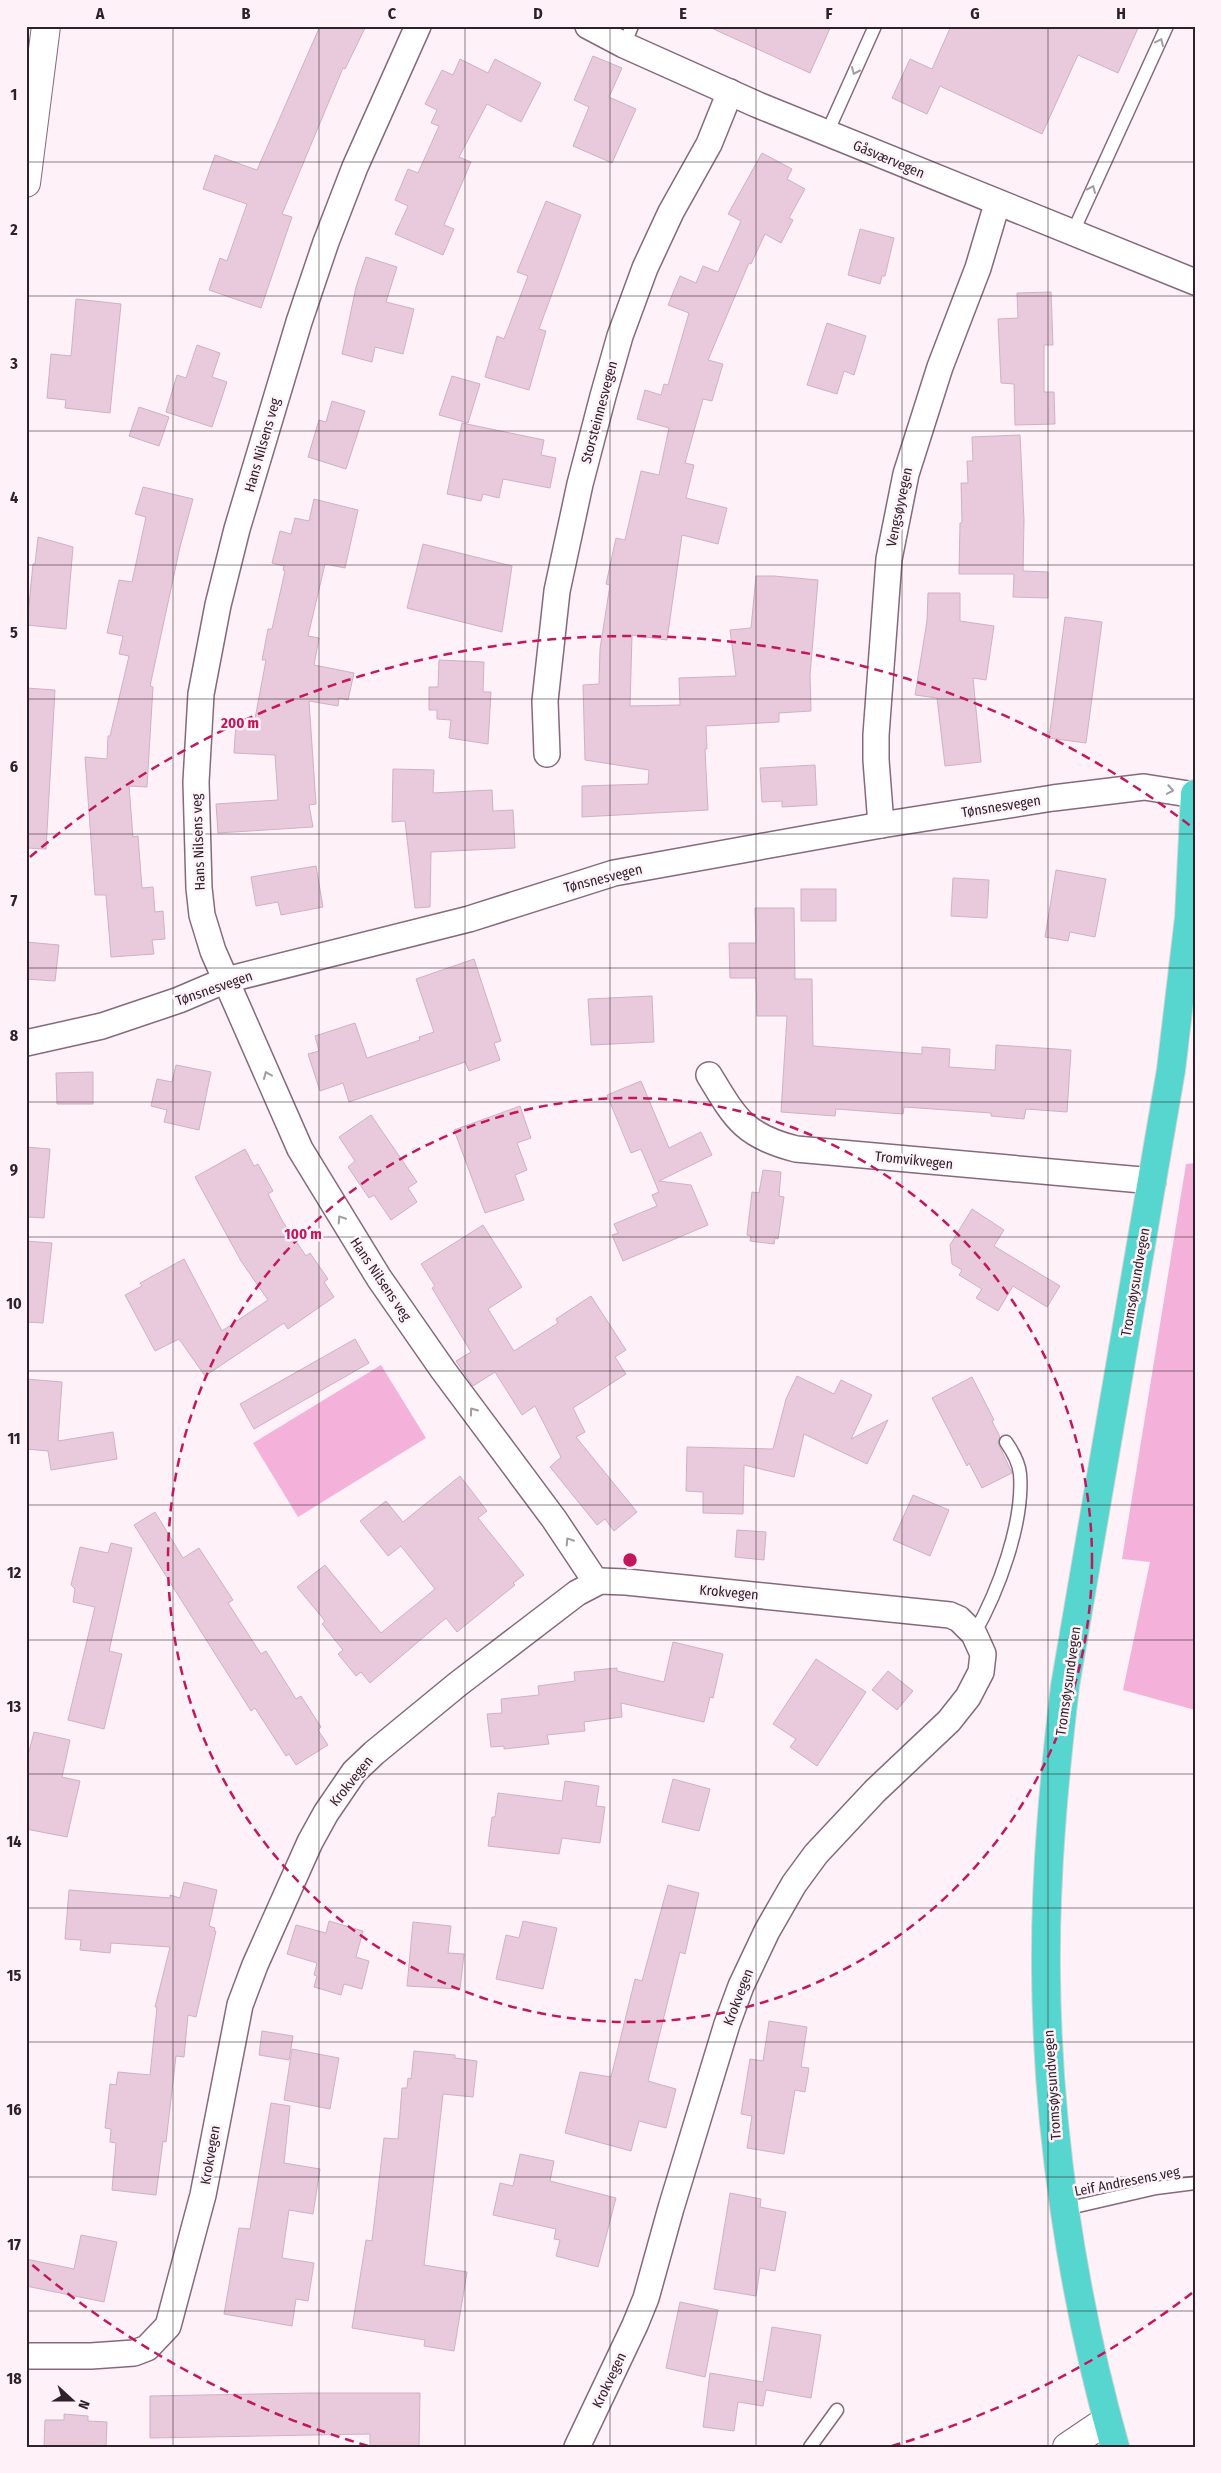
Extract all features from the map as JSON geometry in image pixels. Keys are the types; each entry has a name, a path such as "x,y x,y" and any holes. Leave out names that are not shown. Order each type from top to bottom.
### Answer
{"highway":[{"name":"Tromsøysundvegen","path":"1114,2447 1088,2334 1065,2209 1049,2070 1046,1981 1047,1899 1054,1785 1068,1667 1171,1070 1192,909 1195,795"}],"street":[{"path":"26,182 46,26"},
{"name":"Hans Nilsens veg","path":"418,26 343,197 299,322 237,529 206,664 201,694 196,782 197,871 206,931 295,1138 334,1207 437,1362 554,1519 596,1582"},
{"name":"Gåsværvegen","path":"588,26 628,36 730,92 997,204 1195,282"},
{"name":"Storsteinnesvegen","path":"547,754 545,700 557,591 580,484 603,396 620,336 645,268 671,212 709,144 730,92"},
{"name":"Vengsøyvegen","path":"881,825 876,768 876,735 886,582 897,516 918,432 978,268 997,204"},
{"name":"Tønsnesvegen","path":"26,1043 102,1026 179,1000 226,980 469,918 614,873 881,825 1053,798 1144,787 1195,795"},
{"name":"Tromvikvegen","path":"709,1075 741,1124 769,1141 788,1148 1153,1180"},
{"name":"Krokvegen","path":"26,2356 91,2356 134,2353 147,2348 168,2326 203,2196 240,2005 282,1904 326,1813 354,1772 374,1753 527,1630 596,1582 636,1583 950,1615 963,1622 974,1634 983,1660 981,1672 968,1697 931,1740 875,1791 816,1854 794,1884 767,1931 741,1986 728,2024 671,2208 646,2298 635,2326 577,2447"},
{"path":"1067,2447 1107,2420"}],"lane":[{"path":"827,133 875,26"},
{"path":"1072,234 1167,26"},
{"path":"974,1634 988,1609 995,1591 1007,1556 1017,1516 1020,1473 1014,1454 1006,1442"},
{"name":"Leif Andresens veg","path":"1065,2209 1156,2188 1195,2183"},
{"path":"810,2447 838,2410"}],"shaded area":[{"path":"1195,1163 1195,1710 1123,1690 1150,1562 1122,1559 1186,1164"},
{"path":"381,1365 426,1438 298,1517 253,1443"}],"building":[{"path":"320,26 366,26 345,69 343,68 282,214 292,217 261,308 209,290 220,258 227,261 247,204 203,189 215,155 257,170"},
{"path":"707,26 831,26 810,73"},
{"path":"951,26 1139,26 1118,73 1078,55 1042,134 940,86 927,114 892,98 910,59 932,69"},
{"path":"593,56 622,68 609,97 636,109 612,163 573,146 589,107 574,100"},
{"path":"460,59 488,73 495,59 541,83 521,122 487,104 459,157 471,162 444,225 454,229 443,255 395,234 408,206 395,200 408,169 418,173 439,126 431,123 437,110 425,104 442,70 453,75"},
{"path":"762,153 792,169 787,179 805,189 789,218 793,220 781,243 765,234 751,264 749,263 708,360 723,364 712,401 703,399 685,463 694,465 686,498 727,508 718,544 682,535 667,640 632,635 630,706 680,705 679,678 736,676 730,630 751,628 756,576 774,576 818,580 810,675 811,711 779,713 779,722 706,726 707,749 705,749 708,810 582,817 582,786 648,784 649,770 585,760 583,685 599,684 600,649 610,585 606,584 616,538 625,540 641,471 659,475 669,428 637,419 645,390 661,395 664,384 668,385 689,313 668,305 680,276 696,283 703,266 718,272 741,221 728,214"},
{"path":"546,201 581,215 539,329 546,331 529,390 485,377 497,336 504,339 528,276 517,272"},
{"path":"860,229 894,238 885,276 882,276 880,284 848,275"},
{"path":"366,257 397,267 386,302 414,309 403,354 375,347 372,362 342,354 356,287"},
{"path":"1051,292 1053,345 1044,345 1044,392 1054,392 1055,424 1015,425 1014,384 1001,383 998,319 1018,318 1017,293"},
{"path":"76,299 121,304 110,413 65,408 66,400 47,398 51,354 71,356"},
{"path":"827,323 866,336 854,375 844,371 837,394 807,385"},
{"path":"197,345 220,353 212,377 227,382 212,427 166,412 177,375 186,378"},
{"path":"452,376 480,384 468,423 439,415"},
{"path":"332,401 365,411 346,469 308,457 319,420 326,422"},
{"path":"139,407 169,417 159,446 129,436"},
{"path":"462,423 544,440 541,455 556,458 550,488 503,479 499,498 483,494 481,501 447,494"},
{"path":"1020,435 1024,520 1023,571 1048,572 1048,598 1013,597 1014,574 959,574 960,523 962,523 961,483 968,483 967,461 973,461 972,437"},
{"path":"143,487 193,499 180,547 150,686 153,687 147,787 129,786 133,837 138,836 142,888 153,887 155,912 163,911 165,939 152,940 154,954 111,957 106,895 95,895 85,757 107,759 108,736 110,736 129,656 119,654 123,636 107,633 119,580 132,582 146,517 135,514"},
{"path":"314,499 358,510 345,568 325,564 308,636 319,638 314,665 354,673 348,700 339,698 338,706 309,701 316,804 309,805 313,827 218,833 216,804 278,800 275,755 234,753 236,722 254,724 266,660 262,660 268,629 272,629 285,571 283,570 284,566 272,563 280,531 291,534 295,518 309,521"},
{"path":"38,537 73,547 66,629 27,625 33,564 35,564"},
{"path":"423,544 512,566 502,632 407,608"},
{"path":"928,593 960,593 960,621 994,626 986,680 973,678 981,762 945,766 937,698 915,695 927,621"},
{"path":"1065,617 1102,622 1086,743 1049,738"},
{"path":"439,660 484,662 483,692 491,692 488,744 449,738 451,720 437,719 437,710 429,710 429,687 438,687"},
{"path":"26,688 55,690 46,849 26,848"},
{"path":"815,765 817,805 782,807 782,801 762,802 760,768"},
{"path":"393,769 434,770 433,793 492,790 493,811 513,810 515,848 431,852 430,907 415,908 405,821 392,822"},
{"path":"316,866 323,907 281,915 278,902 256,906 251,877"},
{"path":"1056,870 1106,879 1095,937 1070,932 1068,941 1045,937"},
{"path":"953,878 989,880 987,918 951,916"},
{"path":"801,889 836,889 836,921 801,921"},
{"path":"755,908 794,908 795,979 812,979 813,1046 922,1054 922,1047 950,1049 949,1067 995,1070 996,1045 1071,1050 1067,1112 1026,1109 1024,1119 991,1116 991,1113 904,1107 903,1114 836,1109 835,1116 781,1112 787,1016 757,1016 756,978 730,978 729,943 756,943"},
{"path":"26,942 59,945 55,981 26,979"},
{"path":"474,959 501,1041 494,1043 500,1060 469,1071 465,1062 349,1102 343,1083 320,1091 308,1054 319,1051 315,1036 355,1023 367,1058 420,1040 419,1037 434,1032 416,979"},
{"path":"652,996 654,1042 591,1045 588,999"},
{"path":"176,1065 211,1072 199,1130 164,1122 167,1110 151,1106 157,1079 172,1082"},
{"path":"93,1072 93,1104 57,1104 56,1073"},
{"path":"641,1081 669,1148 701,1132 712,1155 659,1181 691,1185 708,1225 623,1261 612,1235 618,1233 614,1224 657,1206 652,1195 659,1192 641,1149 631,1153 607,1095"},
{"path":"520,1106 531,1138 517,1143 527,1170 515,1175 524,1200 485,1213 454,1130"},
{"path":"371,1115 417,1182 408,1188 417,1202 391,1220 374,1195 369,1198 348,1167 355,1161 339,1137"},
{"path":"26,1147 50,1149 44,1218 26,1217"},
{"path":"245,1149 254,1166 258,1164 273,1191 268,1194 283,1222 306,1256 310,1253 328,1279 324,1282 334,1297 288,1329 284,1323 205,1376 179,1339 155,1351 125,1295 142,1286 140,1283 184,1259 222,1331 268,1300 241,1261 195,1177"},
{"path":"763,1170 781,1172 779,1196 784,1197 778,1239 775,1238 774,1244 750,1241 751,1236 747,1235 752,1192 759,1193"},
{"path":"972,1209 1004,1230 994,1246 1060,1286 1047,1307 1013,1286 998,1311 976,1298 982,1289 959,1275 962,1270 952,1264 950,1245"},
{"path":"483,1225 522,1287 488,1309 514,1351 558,1323 556,1319 591,1296 626,1350 615,1357 626,1374 573,1408 585,1432 576,1437 637,1512 614,1531 605,1519 597,1525 550,1467 561,1457 535,1406 522,1415 495,1372 473,1386 456,1361 471,1352 432,1288 435,1286 421,1264"},
{"path":"26,1241 52,1243 43,1323 26,1322"},
{"path":"355,1339 369,1363 254,1429 240,1404"},
{"path":"797,1376 834,1394 841,1380 872,1395 851,1439 888,1420 867,1464 804,1434 794,1477 744,1465 743,1514 703,1513 703,1492 686,1491 687,1447 773,1449 786,1399"},
{"path":"972,1377 994,1420 992,1421 1000,1437 998,1443 1012,1473 982,1488 969,1463 967,1466 932,1398"},
{"path":"26,1379 62,1382 58,1441 113,1432 117,1459 51,1470 48,1451 26,1449"},
{"path":"460,1476 487,1511 478,1518 524,1575 513,1583 515,1585 457,1632 446,1618 370,1683 361,1672 356,1676 338,1654 343,1650 322,1624 325,1621 297,1587 325,1565 381,1633 435,1589 401,1546 388,1556 360,1521 386,1501 403,1522"},
{"path":"913,1495 949,1510 930,1556 893,1540"},
{"path":"155,1512 183,1558 199,1548 233,1600 228,1603 261,1654 266,1651 296,1699 301,1696 321,1727 318,1730 328,1745 296,1765 289,1754 286,1756 255,1708 251,1711 134,1525"},
{"path":"737,1530 766,1532 764,1560 735,1557"},
{"path":"111,1543 132,1548 109,1651 122,1654 104,1729 68,1720 95,1607 73,1602 75,1589 71,1585 80,1547 108,1553"},
{"path":"673,1642 723,1654 713,1698 710,1697 704,1722 621,1703 622,1717 584,1722 585,1731 547,1735 549,1744 504,1749 504,1746 491,1747 487,1714 502,1713 501,1699 539,1695 538,1686 575,1681 574,1672 617,1668 617,1671 664,1682"},
{"path":"816,1659 866,1692 817,1766 790,1747 796,1739 773,1724"},
{"path":"888,1671 913,1691 897,1710 872,1690"},
{"path":"34,1732 70,1740 62,1777 80,1781 67,1837 26,1829 26,1752 29,1752"},
{"path":"673,1779 710,1789 699,1831 662,1822"},
{"path":"565,1781 599,1786 596,1806 605,1807 600,1843 562,1838 559,1854 488,1846 492,1817 495,1817 498,1793 562,1801"},
{"path":"184,1882 217,1890 209,1926 215,1928 214,1931 216,1931 196,2017 188,2015 184,2057 176,2056 166,2142 163,2141 156,2195 112,2190 116,2143 110,2142 111,2129 105,2128 110,2084 116,2085 118,2072 150,2075 157,2007 155,2007 170,1947 111,1943 110,1953 80,1950 81,1940 65,1939 69,1890 170,1898 170,1895 180,1898"},
{"path":"668,1885 699,1893 685,1954 680,1952 648,2081 676,2089 666,2128 639,2121 631,2151 565,2133 580,2072 611,2077 635,1979 642,1981"},
{"path":"329,1921 363,1931 356,1957 369,1961 362,1989 344,1984 341,1995 314,1987 317,1976 314,1975 317,1963 287,1954 296,1925 326,1933"},
{"path":"523,1921 557,1928 543,1989 496,1979 506,1935 519,1938"},
{"path":"413,1922 451,1926 448,1953 464,1954 460,1989 407,1986"},
{"path":"769,2021 807,2027 801,2067 809,2068 805,2092 795,2090 784,2154 747,2148 752,2116 741,2114 750,2059 763,2061"},
{"path":"262,2031 293,2036 289,2060 259,2055"},
{"path":"292,2049 339,2058 330,2109 284,2100"},
{"path":"414,2051 455,2055 455,2058 477,2061 473,2097 443,2094 424,2265 467,2272 454,2351 424,2346 425,2340 352,2328 366,2240 372,2241 384,2138 398,2139 402,2088 407,2088 408,2078 411,2079"},
{"path":"271,2103 290,2106 284,2163 320,2169 313,2214 289,2210 282,2258 314,2263 308,2301 296,2299 292,2326 224,2314 239,2228 250,2229"},
{"path":"520,2154 554,2161 550,2181 616,2198 598,2267 556,2256 560,2240 554,2239 556,2229 493,2215 500,2183 513,2186"},
{"path":"730,2193 761,2199 760,2207 786,2212 775,2271 760,2268 756,2296 714,2289"},
{"path":"81,2235 117,2242 104,2302 26,2286 26,2259 74,2269"},
{"path":"680,2302 718,2310 705,2377 666,2368"},
{"path":"772,2327 821,2335 811,2398 766,2390 763,2406 738,2402 734,2431 703,2427 710,2373 763,2382"},
{"path":"420,2393 419,2447 370,2447 370,2434 150,2438 150,2396"},
{"path":"64,2414 88,2416 88,2421 107,2422 106,2447 44,2447 45,2420 64,2420"}]}
